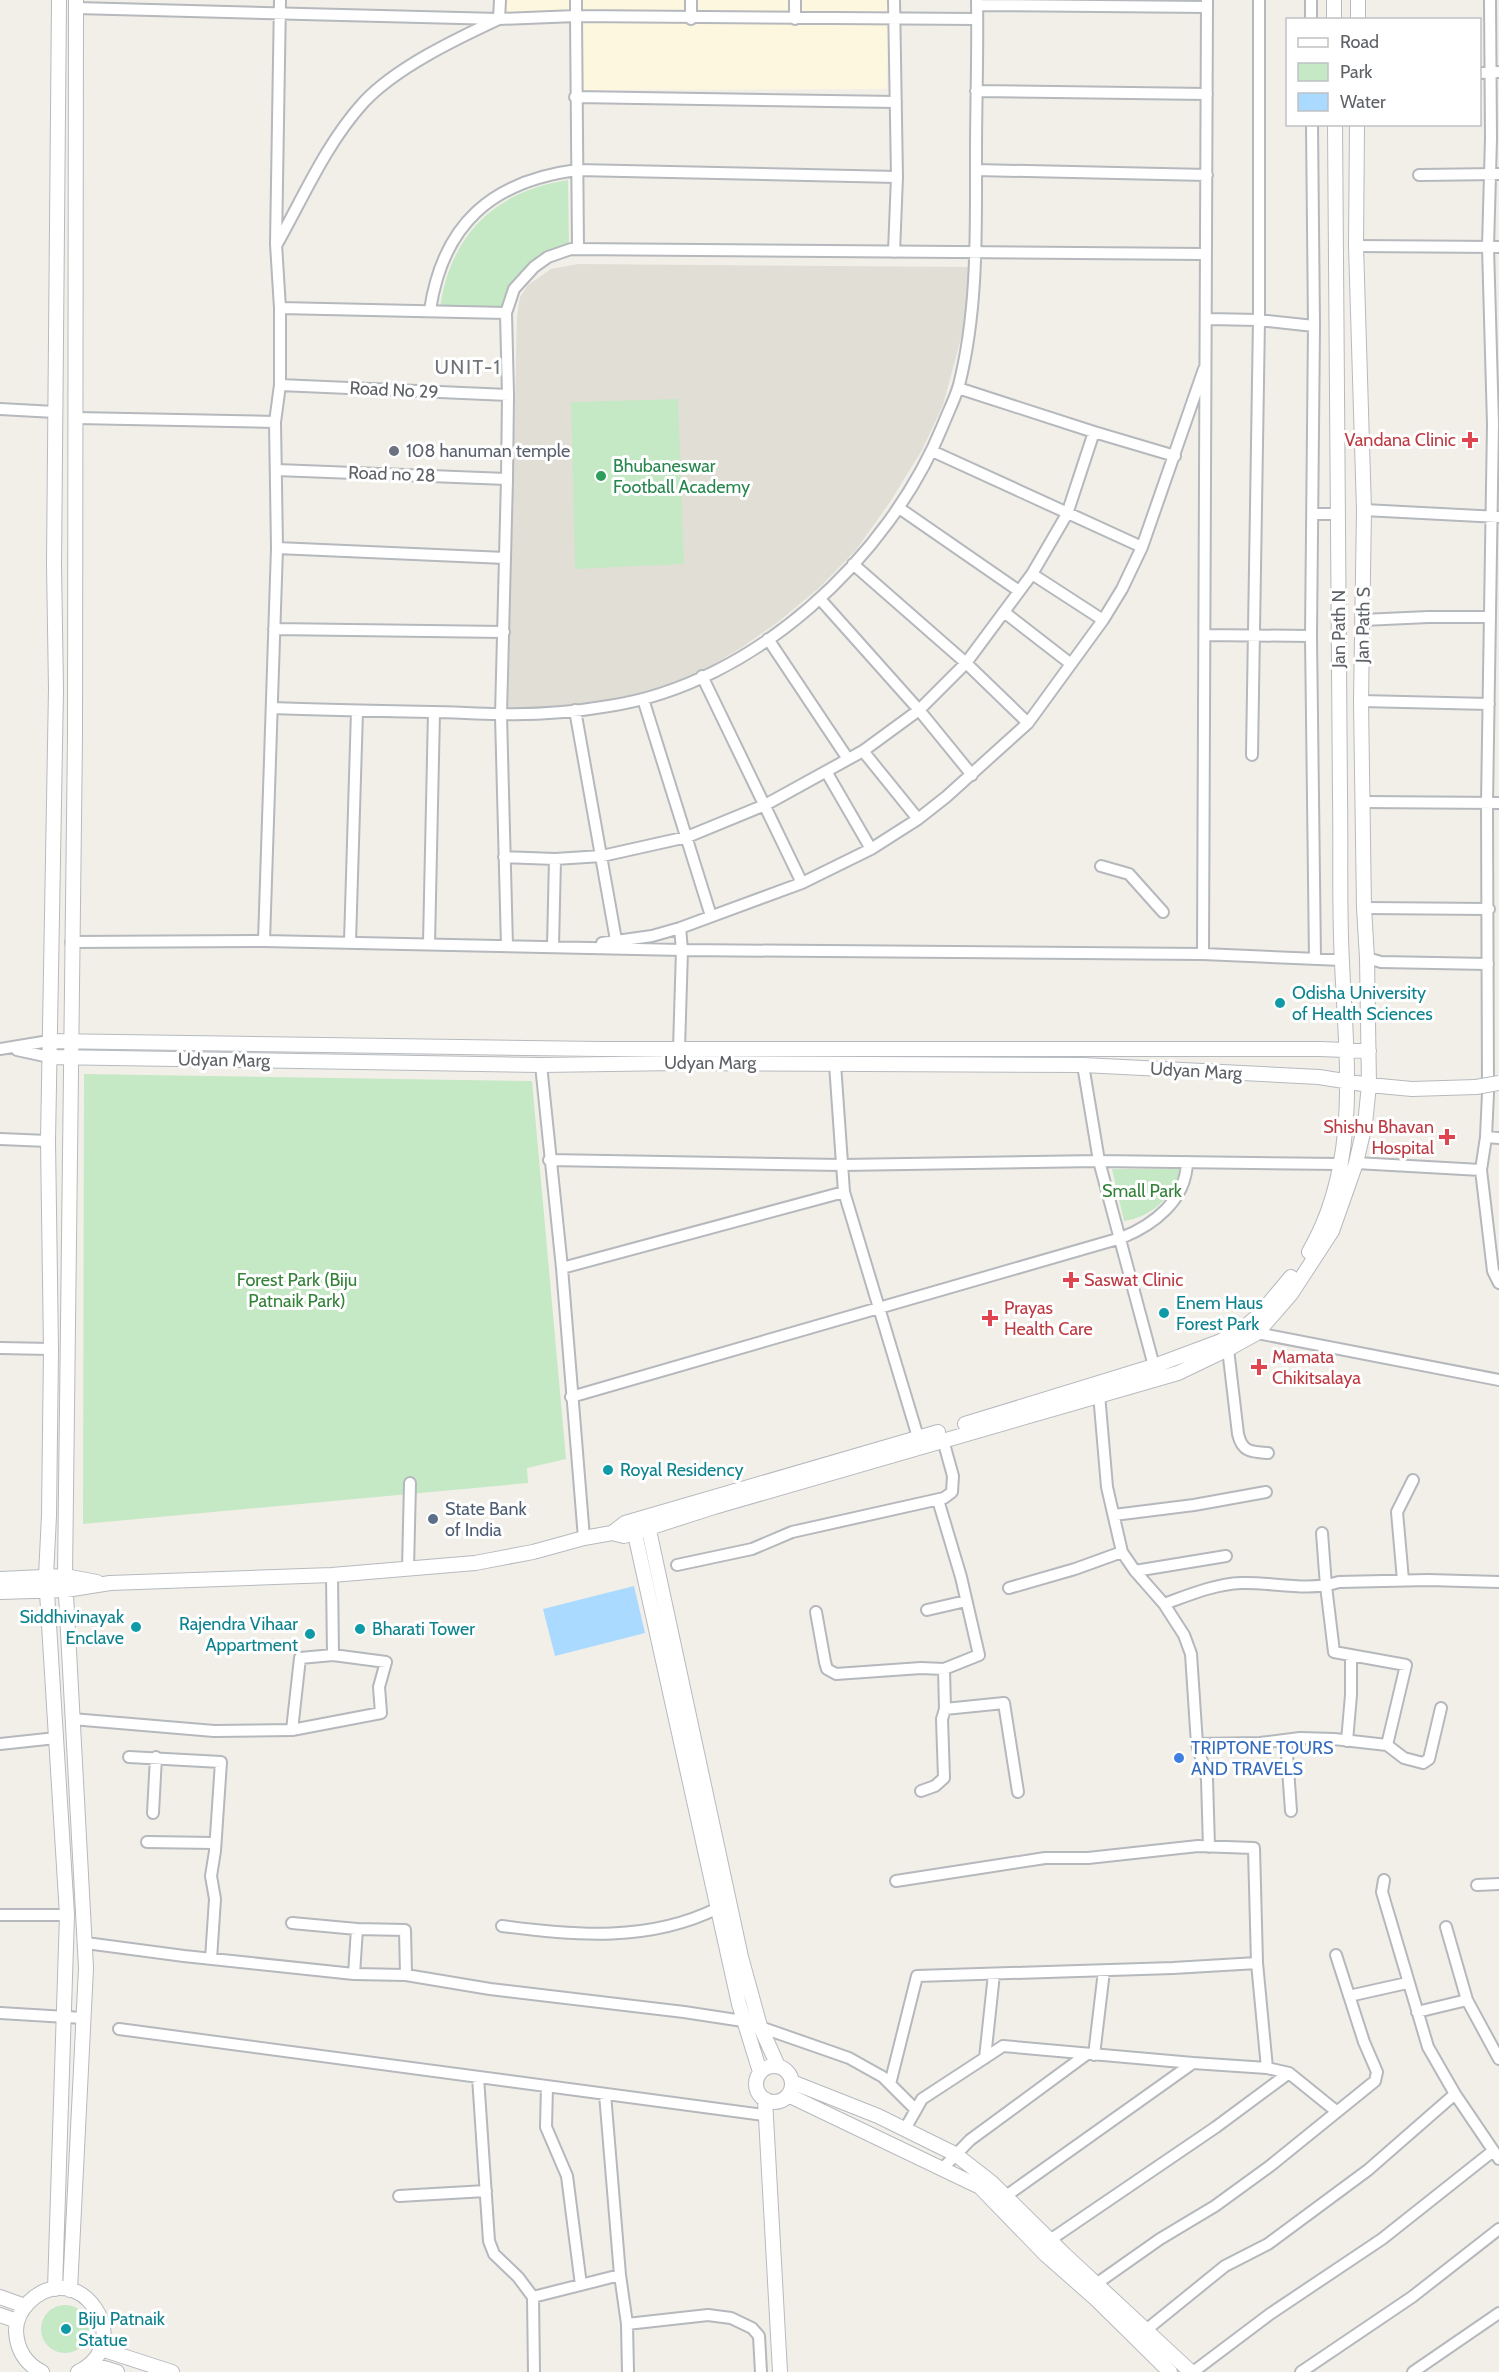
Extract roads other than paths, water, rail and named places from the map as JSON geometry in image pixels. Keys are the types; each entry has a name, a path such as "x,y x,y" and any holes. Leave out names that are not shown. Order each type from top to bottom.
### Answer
{"street":[{"path":"56,2289 67,1915 46,1576 51,1349 48,1141 56,689 55,412 59,0"},
{"path":"264,941 277,548 275,422 280,385 280,308 276,244 280,0"},
{"path":"499,19 500,0"},
{"path":"576,0 578,249"},
{"path":"691,0 691,18"},
{"path":"795,0 795,19"},
{"path":"894,0 897,177 894,252"},
{"path":"1252,755 1259,320 1259,0"},
{"path":"1311,0 1311,18"},
{"path":"1334,0 1334,18"},
{"path":"1358,0 1358,18"},
{"path":"1490,0 1495,35 1490,72 1495,102 1485,123 1495,138 1495,591 1490,617 1494,661 1494,728 1488,909 1488,1091 1486,1137 1481,1170 1493,1271 1499,1283"},
{"path":"272,708 501,715 610,706 643,699 702,676 768,639 820,599 900,508 932,451 958,388 972,314 975,251 977,3 1207,4 1207,175 1204,254 1207,360 1203,954"},
{"path":"70,2290 86,1943 65,1576 72,1057 76,4 280,14 499,19 576,16 976,19"},
{"path":"276,244 322,161 343,128 364,102 381,86 406,69 466,34 499,19"},
{"path":"976,91 1207,94"},
{"path":"575,97 896,102"},
{"path":"1312,126 1314,326 1311,636 1315,959"},
{"name":"Jan Path N","path":"1224,1345 1260,1314 1281,1291 1310,1251 1324,1226 1334,1197 1347,1133 1348,1081 1342,960 1335,126"},
{"name":"Jan Path S","path":"1257,1333 1291,1294 1332,1231 1356,1163 1365,1124 1370,1085 1364,908 1361,702 1365,510 1356,246 1357,126"},
{"path":"430,310 434,283 444,257 455,235 470,218 485,203 513,186 552,173 577,170 897,177"},
{"path":"976,170 1207,175"},
{"path":"1419,175 1494,174"},
{"path":"1356,246 1494,247"},
{"path":"507,946 501,715 507,479 506,313 514,289 534,267 548,258 571,249 1204,254"},
{"path":"280,308 506,313"},
{"path":"1207,319 1259,320 1314,326"},
{"path":"584,947 616,940 652,936 680,928 802,883 871,849 918,819 972,775 1028,723 1103,620 1122,589 1142,547 1207,360"},
{"name":"Road No 29","path":"280,385 508,395"},
{"path":"958,388 1175,456"},
{"path":"0,409 55,412"},
{"path":"76,418 275,422"},
{"path":"504,857 555,859 602,856 687,837 765,805 827,773 863,751 919,710 966,663 1032,574 1067,514 1094,432"},
{"path":"932,451 1142,547"},
{"name":"Road no 28","path":"277,470 507,479"},
{"path":"900,508 1019,591"},
{"path":"1365,510 1495,517"},
{"path":"1312,514 1338,514"},
{"path":"277,548 505,558"},
{"path":"853,564 966,663 1028,723"},
{"path":"1032,574 1103,620"},
{"path":"820,599 919,710 972,775"},
{"path":"1004,612 1071,664"},
{"path":"1363,620 1490,617"},
{"path":"274,629 504,632"},
{"path":"1205,635 1311,636"},
{"path":"768,639 848,759"},
{"path":"702,676 802,883"},
{"path":"1361,702 1493,698"},
{"path":"643,699 711,916"},
{"path":"575,710 616,940"},
{"path":"350,942 357,711"},
{"path":"429,943 434,712"},
{"path":"863,751 918,819"},
{"path":"827,773 871,849"},
{"path":"1364,802 1493,803"},
{"path":"553,946 555,859"},
{"path":"1101,866 1129,874 1163,912"},
{"path":"1364,908 1488,909"},
{"path":"679,1049 682,950 680,928"},
{"path":"71,942 429,943 682,950 1203,954 1342,960"},
{"path":"1367,958 1382,962 1488,964"},
{"path":"5,1049 50,1041"},
{"name":"Udyan Marg","path":"50,1041 499,1048 1320,1049 1369,1051"},
{"path":"499,1048 499,1065"},
{"path":"5,1049 49,1057"},
{"name":"Udyan Marg","path":"49,1057 499,1065 1083,1065 1319,1077 1412,1089 1488,1091 1499,1083"},
{"path":"835,1064 844,1192 918,1437"},
{"path":"541,1065 584,1538"},
{"path":"1083,1065 1099,1161 1154,1366"},
{"path":"1486,1137 1499,1138"},
{"path":"0,1139 48,1141"},
{"path":"549,1160 842,1165 1099,1161 1340,1164"},
{"path":"571,1397 1121,1238 1153,1221 1170,1206 1183,1187 1187,1162"},
{"path":"1356,1163 1481,1170"},
{"path":"561,1268 844,1192"},
{"path":"641,1524 1257,1333 1499,1380"},
{"path":"0,1592 66,1590 108,1583 332,1575 482,1562 533,1552 612,1533 625,1523 641,1524 1178,1372 1224,1345"},
{"path":"1224,1345 1242,1446 1249,1452 1268,1453"},
{"path":"0,1348 51,1349"},
{"path":"1099,1394 1107,1487 1122,1552 1135,1571 1164,1604 1184,1635 1191,1654 1197,1744 1207,1779 1209,1847"},
{"path":"677,1565 752,1549 792,1532 938,1500 952,1492 953,1488 953,1476 943,1440"},
{"path":"1403,1580 1397,1512 1413,1480"},
{"path":"408,1569 410,1482"},
{"path":"1114,1515 1194,1505 1266,1492"},
{"path":"816,1612 825,1662 831,1672 944,1669 979,1655 938,1500"},
{"path":"641,1524 693,1766 718,1908 743,2021 760,2072 756,2084 760,2095 765,2099 780,2101 790,2089 789,2074 778,2066 760,2026 693,1766"},
{"path":"1322,1533 1334,1652 1406,1665 1387,1745"},
{"path":"1009,1588 1075,1569 1122,1552"},
{"path":"1135,1571 1226,1556"},
{"path":"332,1575 333,1654"},
{"path":"0,1579 65,1576 108,1583"},
{"path":"1164,1604 1222,1584 1326,1586 1339,1582 1403,1580 1499,1582"},
{"path":"927,1610 966,1600"},
{"path":"72,1719 214,1731 292,1730 381,1713 380,1687 386,1662 333,1654 300,1658 292,1730"},
{"path":"1347,1740 1351,1695 1351,1655"},
{"path":"921,1791 935,1786 944,1778 942,1719 945,1709 944,1669"},
{"path":"945,1709 1004,1703 1018,1792"},
{"path":"1197,1744 1347,1740 1387,1745 1404,1758 1423,1763 1429,1760 1442,1708"},
{"path":"0,1744 56,1738"},
{"path":"1287,1740 1291,1811"},
{"path":"129,1757 221,1762 211,1876 215,1899 211,1959"},
{"path":"153,1813 156,1757"},
{"path":"147,1842 214,1843"},
{"path":"896,1881 1045,1858 1088,1858 1209,1847 1254,1848 1257,1963 1267,2068"},
{"path":"790,2089 980,2187 1047,2255 1146,2330 1192,2372 1270,2314 1382,2239 1496,2155 1455,2094 1428,2047 1407,1983 1382,1892 1384,1880"},
{"path":"1477,1885 1499,1884"},
{"path":"502,1926 592,1935 638,1933 694,1920 718,1908"},
{"path":"0,1915 67,1915"},
{"path":"292,1923 357,1929 405,1930 406,1976"},
{"path":"1446,1927 1467,2000 1499,2059"},
{"path":"354,1974 357,1929"},
{"path":"86,1943 354,1974 406,1976 743,2021 849,2058 883,2077 916,2110"},
{"path":"1100,2293 1160,2239 1215,2206 1270,2166 1375,2081 1377,2076 1336,1955"},
{"path":"890,2084 917,1976 1104,1971 1257,1963"},
{"path":"942,2169 970,2140 1091,2054 1104,1971"},
{"path":"985,2058 994,1974"},
{"path":"1349,1996 1407,1983"},
{"path":"1417,2012 1467,2000"},
{"path":"0,2013 83,2018"},
{"path":"119,2028 764,2115"},
{"path":"905,2129 922,2099 1003,2046 1267,2068 1289,2073 1336,2111"},
{"path":"1006,2196 1193,2063"},
{"path":"760,2072 769,2066 778,2066"},
{"path":"1050,2240 1216,2127 1289,2073"},
{"path":"478,2078 489,2241 494,2254 518,2277 533,2297 534,2372"},
{"path":"547,2086 546,2127 567,2176 581,2285"},
{"path":"790,2089 905,2129 955,2154 1006,2196 1050,2240 1170,2372"},
{"path":"605,2094 620,2275 627,2324 628,2372"},
{"path":"1146,2330 1225,2266 1268,2244 1368,2170 1455,2094"},
{"path":"765,2099 764,2115 780,2372"},
{"path":"399,2196 486,2190"},
{"path":"1301,2372 1412,2297 1499,2229"},
{"path":"533,2297 620,2275"},
{"path":"42,2372 24,2358 18,2345 17,2321 26,2306 44,2292 56,2289 70,2290 84,2296 99,2312 104,2334 101,2349 91,2364 78,2372"},
{"path":"0,2297 26,2306"},
{"path":"1413,2372 1499,2313"},
{"path":"0,2315 17,2321"},
{"path":"627,2324 708,2315 731,2319 756,2332 760,2342 761,2372"},
{"path":"101,2349 172,2372"},
{"path":"91,2364 117,2372"}],"water":[{"path":"634,1586 645,1633 555,1656 543,1609"}],"place":[{"name":"Vandana Clinic","path":"1470,440"},
{"name":"108 hanuman temple","path":"394,451"},
{"name":"Bhubaneswar Football Academy","path":"601,476"},
{"name":"Odisha University of Health Sciences","path":"1280,1003"},
{"name":"Shishu Bhavan Hospital","path":"1447,1137"},
{"name":"Saswat Clinic","path":"1071,1280"},
{"name":"Enem Haus Forest Park","path":"1164,1313"},
{"name":"Prayas Health Care","path":"990,1318"},
{"name":"Mamata Chikitsalaya","path":"1259,1367"},
{"name":"Royal Residency","path":"608,1470"},
{"name":"State Bank of India","path":"433,1519"},
{"name":"Siddhivinayak Enclave","path":"136,1627"},
{"name":"Bharati Tower","path":"360,1629"},
{"name":"Rajendra Vihaar Appartment","path":"310,1634"},
{"name":"TRIPTONE TOURS AND TRAVELS","path":"1179,1758"},
{"name":"Biju Patnaik Statue","path":"66,2329"}],"district":[{"name":"UNIT-1","path":"468,367"}],"park label":[{"name":"Small Park","path":"1142,1191"},
{"name":"Forest Park (Biju Patnaik Park)","path":"297,1290"}]}
